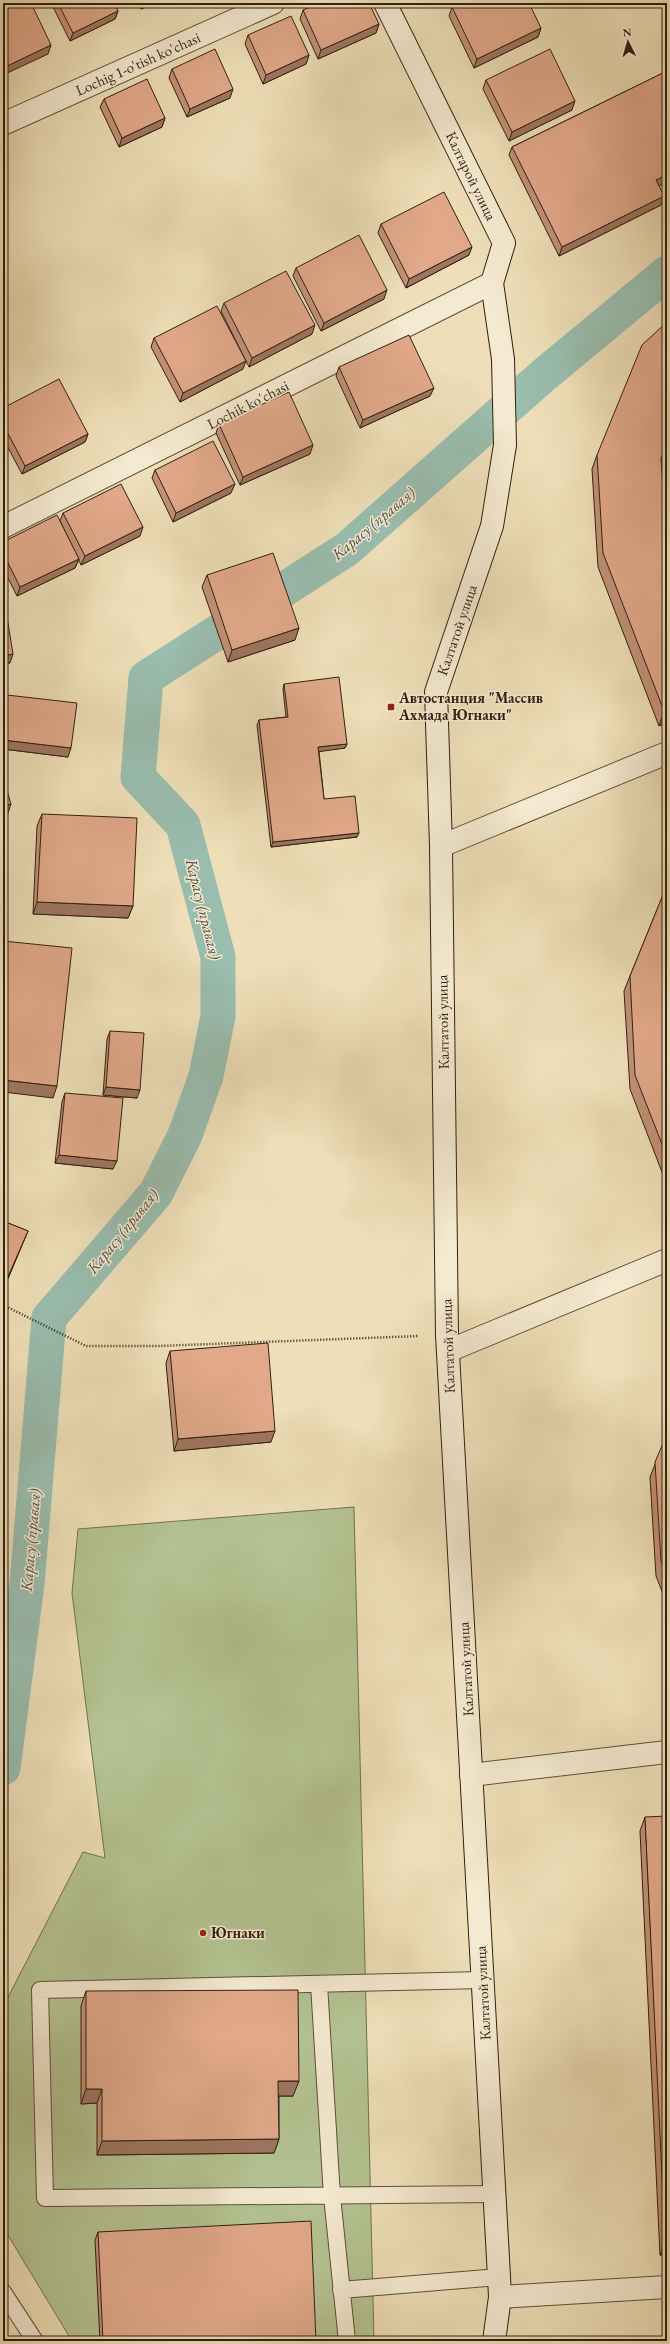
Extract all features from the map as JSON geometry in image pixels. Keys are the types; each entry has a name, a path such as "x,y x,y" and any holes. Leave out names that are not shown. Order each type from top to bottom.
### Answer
{"street":[{"name":"Lochig 1-o'tish ko'chasi","path":"3,124 273,3"},
{"name":"Калтарой улица","path":"385,3 504,243 492,283 504,359"},
{"name":"Lochik ko'chasi","path":"3,527 492,283"},
{"name":"Калтатой улица","path":"494,2341 499,2287 447,1343 441,846 436,692 492,526 505,445 504,359"},
{"path":"441,846 667,753"},
{"path":"447,1343 667,1260"},
{"path":"471,1775 667,1752"},
{"path":"499,2287 667,2287"}],"lane":[{"path":"483,1980 40,1990 45,2198 494,2194"},
{"path":"319,1984 332,2196 347,2341"},
{"path":"341,2290 499,2287"},
{"path":"3,2292 35,2341"}],"path":[{"path":"3,1305 86,1346 447,1343"}],"green space":[{"name":"Югнаки","path":"354,1507 374,2341 72,2341 3,2227 3,2007 83,1852 105,1858 72,1593 78,1529"}],"building":[{"path":"3,3 31,3 51,45 3,68"},
{"path":"58,3 114,3 118,11 73,33"},
{"path":"319,3 369,3 379,24 321,50 303,10"},
{"path":"460,3 529,3 541,28 477,59 452,7"},
{"path":"291,16 309,55 266,75 248,35"},
{"path":"215,49 233,89 190,109 172,69"},
{"path":"550,49 575,101 512,132 486,80"},
{"path":"667,71 667,175 656,180 664,196 562,247 512,147"},
{"path":"147,79 165,118 122,138 104,99"},
{"path":"444,192 472,247 409,279 381,224"},
{"path":"359,235 387,290 324,323 296,268"},
{"path":"286,271 315,325 252,358 224,303"},
{"path":"217,306 246,361 183,393 154,338"},
{"path":"667,322 667,445 661,458 667,533 667,710 664,711 603,553 597,455 642,345"},
{"path":"409,335 434,388 363,420 339,367"},
{"path":"59,379 88,434 25,466 3,424 3,408"},
{"path":"289,392 313,445 243,477 219,424"},
{"path":"213,441 235,484 176,513 155,470"},
{"path":"121,484 143,527 85,556 63,513"},
{"path":"57,515 79,559 20,587 3,553 3,542"},
{"path":"273,553 299,628 232,650 207,575"},
{"path":"3,581 8,591 3,594"},
{"path":"7,617 13,654 3,656 3,618"},
{"path":"339,677 347,744 318,747 324,799 355,796 359,833 273,842 259,720 288,717 284,684"},
{"path":"7,695 77,703 71,748 3,740 3,723"},
{"path":"3,777 11,804 3,806"},
{"path":"42,814 137,818 133,906 37,902"},
{"path":"667,885 667,1157 635,1075 630,976"},
{"path":"3,905 5,922 3,922"},
{"path":"3,941 72,948 57,1086 3,1080"},
{"path":"110,1031 144,1033 140,1090 106,1087"},
{"path":"65,1093 123,1098 117,1161 59,1155"},
{"path":"3,1221 28,1231 7,1279 3,1278"},
{"path":"268,1343 275,1431 178,1439 170,1351"},
{"path":"667,1434 667,1576 661,1561 655,1462"},
{"path":"667,1816 667,2241 665,2241 645,1817"},
{"path":"298,1990 299,2081 278,2081 279,2139 102,2141 102,2089 86,2089 86,1991"},
{"path":"311,2221 316,2341 103,2341 98,2232"}],"waterway":[{"name":"Карасу (правая)","path":"3,1768 27,1584 49,1318 156,1193 185,1135 206,1076 218,1016 218,957 183,825 138,777 146,678 347,549 545,374 667,273"}],"place":[{"name":"Автостанция \"Массив Ахмада Югнаки\"","path":"391,707"},
{"name":"Югнаки","path":"203,1933"}]}
